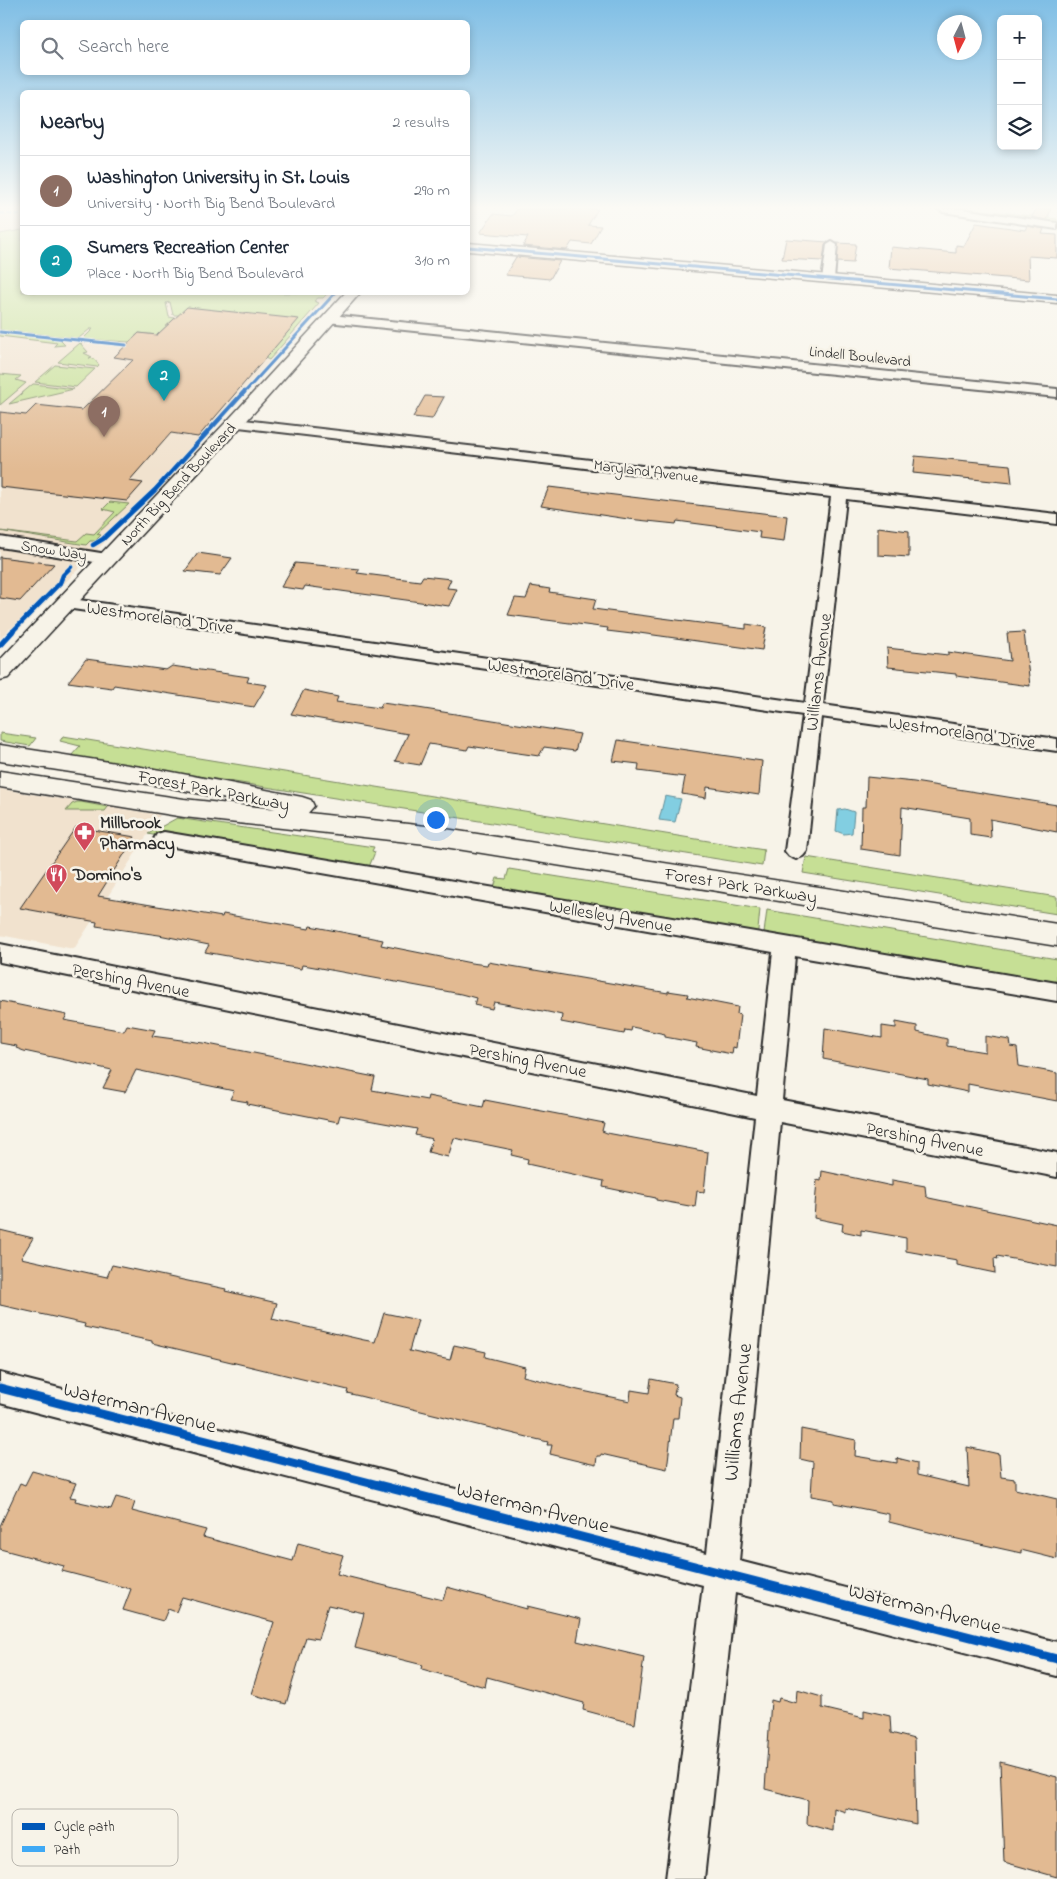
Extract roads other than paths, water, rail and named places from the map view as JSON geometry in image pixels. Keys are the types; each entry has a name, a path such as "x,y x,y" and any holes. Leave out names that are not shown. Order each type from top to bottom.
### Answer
{"main road":[{"name":"North Big Bend Boulevard","path":"0,673 235,423 350,297"},
{"path":"1021,297 1057,300"},
{"name":"Forest Park Parkway","path":"0,753 249,794 426,835"},
{"name":"Forest Park Parkway","path":"0,779 184,808 426,835 1057,935"}],"street":[{"name":"Lindell Boulevard","path":"331,319 1057,393"},
{"name":"Maryland Avenue","path":"235,423 1057,519"},
{"name":"Williams Avenue","path":"796,851 839,493"},
{"name":"Snow Way","path":"0,542 108,559"},
{"name":"Westmoreland Drive","path":"65,603 1057,745"},
{"name":"Wellesley Avenue","path":"164,840 1057,992"},
{"name":"Williams Avenue","path":"685,1879 721,1572 785,945"},
{"name":"Pershing Avenue","path":"0,953 768,1109 1057,1165"},
{"name":"Waterman Avenue","path":"0,1388 1057,1658"}],"water":[{"path":"665,796 681,799 675,822 659,820"},
{"path":"845,809 854,812 852,833 844,834 836,831 838,810"}],"place":[{"name":"Sumers Recreation Center","path":"164,401"},
{"name":"Washington University in St. Louis","path":"104,437"},
{"name":"Millbrook Pharmacy","path":"84,851"},
{"name":"Domino's","path":"57,893"}]}
